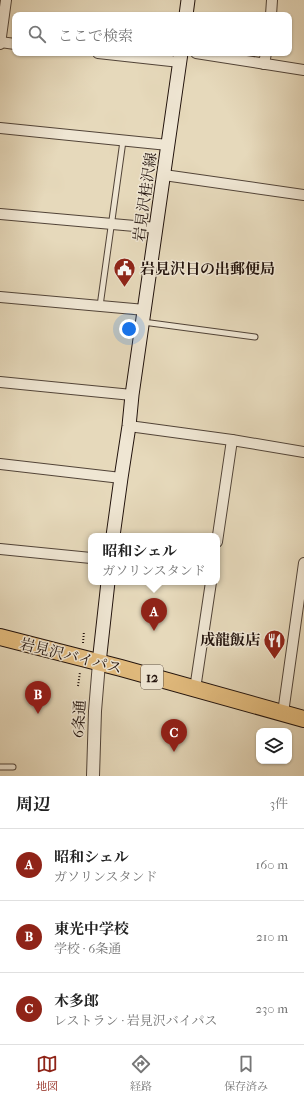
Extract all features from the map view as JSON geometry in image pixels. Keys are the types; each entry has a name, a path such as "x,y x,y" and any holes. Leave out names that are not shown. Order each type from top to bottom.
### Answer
{"highway":[{"name":"岩見沢バイパス","path":"0,637 304,719"}],"main road":[{"path":"186,12 188,0"},
{"name":"岩見沢桂沢線","path":"113,533 181,57"},
{"path":"99,663 108,585"}],"street":[{"path":"6,0 0,43 12,44"},
{"path":"271,12 272,0"},
{"path":"160,56 181,57"},
{"path":"215,56 304,70"},
{"path":"264,64 265,56"},
{"path":"0,128 168,145"},
{"path":"164,175 304,196"},
{"path":"0,214 157,228"},
{"path":"0,297 100,306 144,316"},
{"path":"0,382 132,395"},
{"path":"129,426 232,440 304,452"},
{"path":"218,533 232,440"},
{"path":"0,464 120,478"},
{"path":"0,549 88,558"},
{"path":"283,713 304,563"},
{"path":"195,689 211,585"},
{"name":"6条通","path":"93,776 95,711 99,663"}],"lane":[{"path":"100,306 123,140"},
{"path":"144,316 255,337"},
{"path":"0,767 13,767"}],"place":[{"name":"岩見沢日の出郵便局","path":"124,288"},
{"name":"昭和シェル","path":"154,631"},
{"name":"成龍飯店","path":"275,660"},
{"name":"東光中学校","path":"38,714"},
{"name":"木多郎","path":"174,752"}]}
